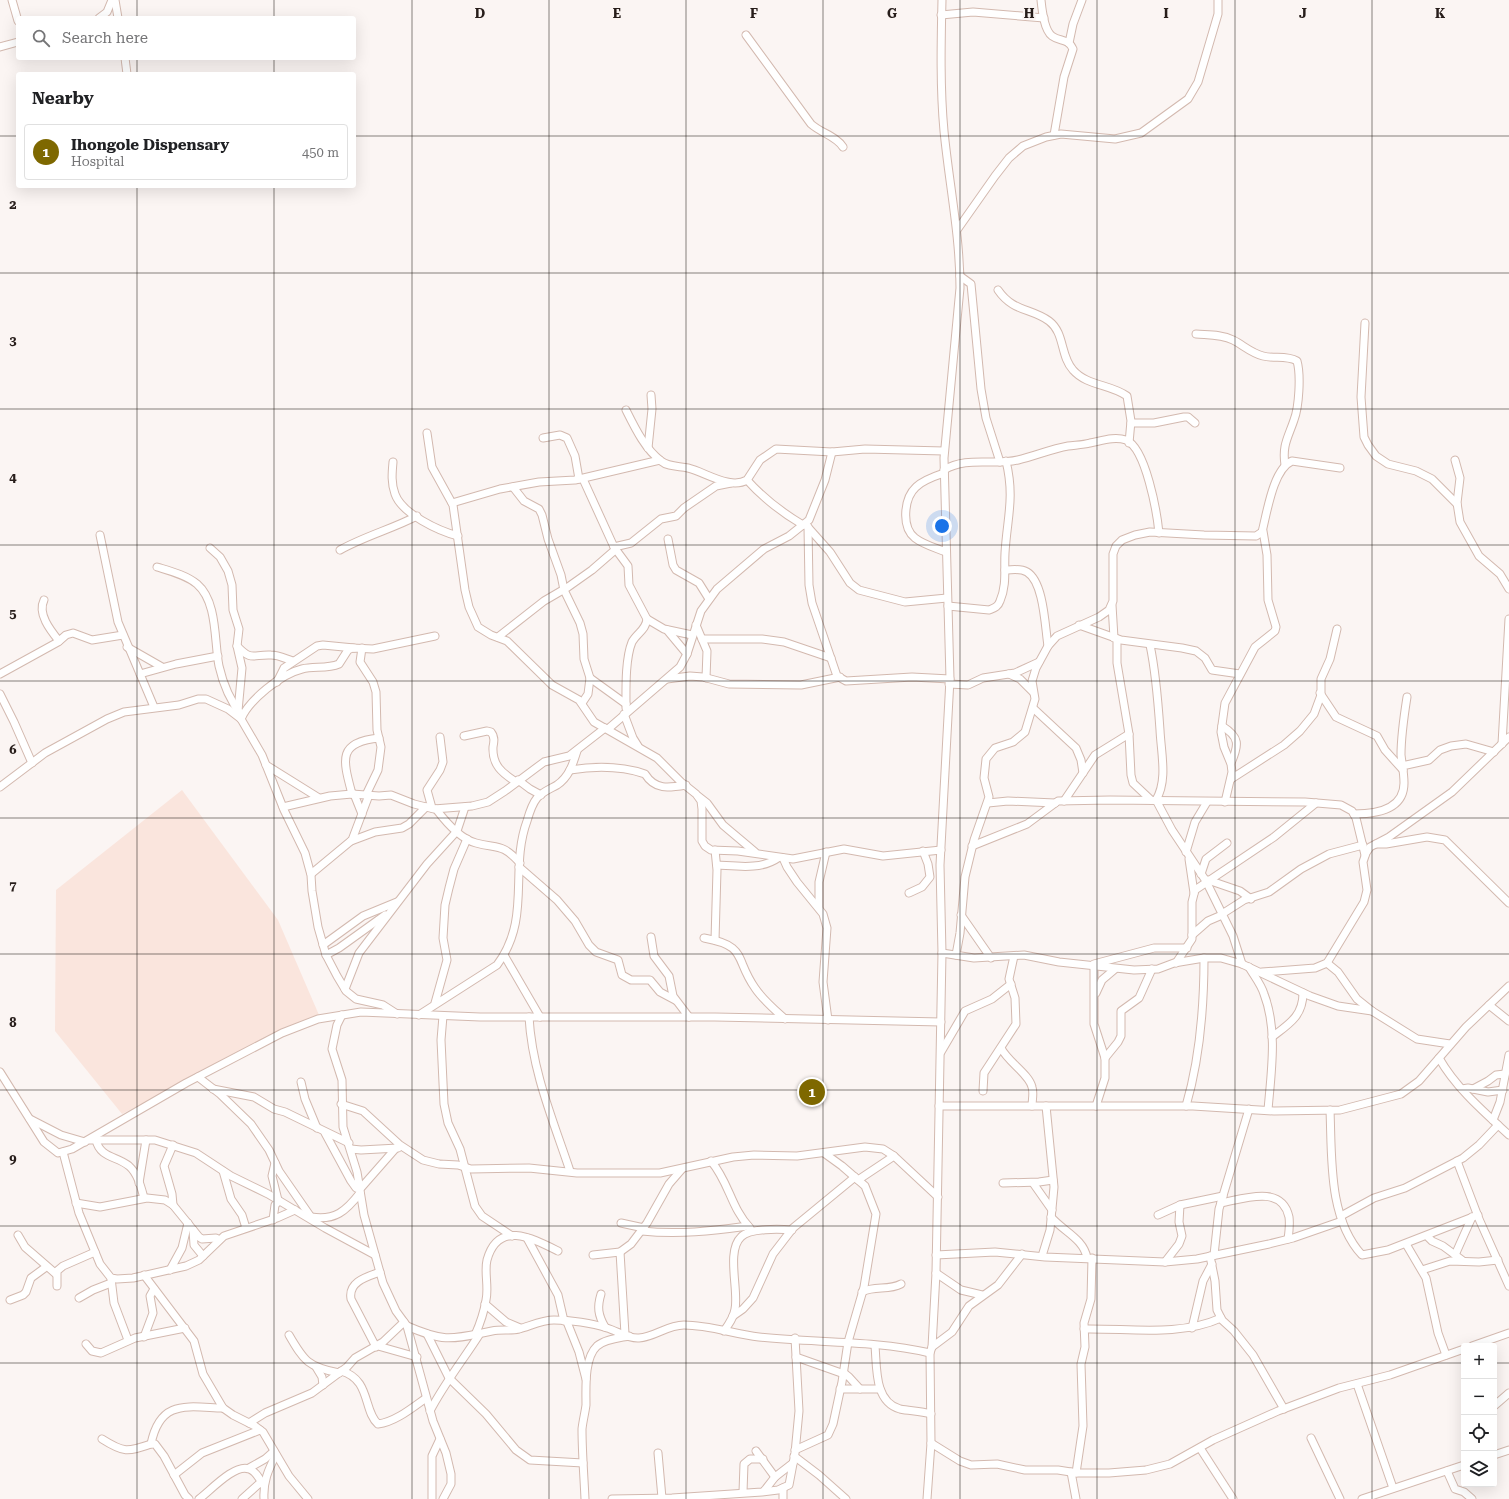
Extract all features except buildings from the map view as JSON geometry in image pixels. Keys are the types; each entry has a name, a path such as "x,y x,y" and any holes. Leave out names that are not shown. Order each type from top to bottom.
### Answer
{"street":[{"path":"12,0 17,16"},
{"path":"102,16 107,12 112,0"},
{"path":"115,0 118,16"},
{"path":"926,1499 931,1443 931,1350 936,1273 941,1052 941,850 949,682 944,451 960,276 957,230 944,130 941,15 942,0"},
{"path":"1041,0 1047,29 1052,36 1070,43"},
{"path":"1054,135 1064,77 1072,53 1070,43 1073,24 1082,0"},
{"path":"957,230 1009,158 1023,146 1061,134 1115,139 1140,133 1188,99 1198,82 1218,14 1218,0"},
{"path":"941,15 973,12 1044,18"},
{"path":"746,35 811,124 823,133 834,138 843,147"},
{"path":"0,47 16,43"},
{"path":"125,60 127,72"},
{"path":"948,606 989,610 995,608 1000,602 1005,570 1005,551 1012,493 1003,462 986,418 972,289 968,280 960,276"},
{"path":"998,290 1011,304 1050,322 1056,329 1064,356 1077,375 1088,381 1113,389 1127,396 1131,423 1130,443"},
{"path":"1365,324 1361,397 1364,437 1368,445 1376,456 1388,464 1421,473 1432,479 1457,504"},
{"path":"1196,334 1221,336 1233,340 1260,355 1286,357 1297,361 1299,369 1295,420 1288,432 1283,451 1285,465 1267,507 1263,531 1267,555 1268,600 1276,627 1275,631 1255,647 1225,703 1222,726 1224,747 1231,763"},
{"path":"648,448 652,409 651,395"},
{"path":"626,410 648,448 662,463 688,468 735,483"},
{"path":"1131,423 1154,423 1184,417 1188,417 1196,423"},
{"path":"427,433 432,467 452,503 469,607 478,627 491,635 507,641 552,685 582,703 594,722 656,758 707,803 723,825 757,853"},
{"path":"543,438 560,435 567,438 575,456 581,479 614,549 628,566 630,585 647,619 667,630 692,635"},
{"path":"946,552 923,543 914,537 908,528 906,512 908,503 916,486 944,472 952,465 965,462 1003,462 1068,446 1110,439 1126,440 1136,450 1147,475 1156,506 1159,533"},
{"path":"498,637 544,601 564,590 592,570 614,549 631,543 656,522 676,516 684,508 716,486 747,480 760,460 776,449 832,452 865,449 944,451"},
{"path":"283,808 320,798 353,794 390,795 432,808 465,807 488,802 544,762 569,756 576,752 607,729 680,667 687,654 701,611 717,589 764,549 806,525 816,506 825,480 832,452"},
{"path":"452,503 513,487 539,482 564,482 581,479 660,460"},
{"path":"1455,460 1460,478 1457,504 1460,522 1479,556 1500,574 1509,589"},
{"path":"1285,465 1292,461 1340,468"},
{"path":"393,462 392,481 395,494 403,506 434,528 458,536"},
{"path":"704,494 710,476"},
{"path":"747,480 762,497 775,508 806,525 830,552 850,583 859,590 906,602 947,598"},
{"path":"513,487 524,501 539,509 548,539 562,576 564,590 580,623 583,634 584,659 590,678 588,694 582,703"},
{"path":"340,550 360,539 400,525 417,516"},
{"path":"806,525 809,585 812,603 834,671 840,678 846,681 912,677 968,685 988,676 1009,674 1039,662"},
{"path":"1242,964 1233,936 1207,881 1187,854 1153,800 1133,783 1129,734 1116,663 1112,605 1115,589 1113,554 1116,546 1122,540 1135,535 1150,532 1246,537 1256,536 1263,531"},
{"path":"100,534 118,622 127,647 154,707"},
{"path":"668,539 673,565 676,570 700,583 709,599"},
{"path":"210,548 220,557 228,571 232,585 233,610 240,629 237,646 242,668 240,715"},
{"path":"157,567 192,580 204,593 211,608 224,684 266,764 283,808 305,853 311,874 318,927 323,945 326,955 344,989 356,999 383,1005 397,1014"},
{"path":"1005,570 1022,570 1033,577 1037,583 1041,597 1048,646"},
{"path":"44,600 42,604 44,617 59,641"},
{"path":"956,955 962,915 965,877 972,846 989,797 984,778 986,759 995,748 1013,742 1025,732 1035,699 1032,681 1039,662 1048,646 1057,636 1099,617 1109,610 1112,605"},
{"path":"639,748 633,738 625,714 629,655 633,642 643,629 647,619"},
{"path":"1502,744 1509,619"},
{"path":"696,624 707,651 706,678"},
{"path":"1079,625 1115,639 1196,651 1205,658 1212,670 1240,674"},
{"path":"1231,779 1284,744 1300,731 1314,714 1320,693 1321,679 1332,654 1337,629"},
{"path":"667,630 687,654"},
{"path":"0,674 26,662 66,635 74,633 92,640 123,635"},
{"path":"277,682 284,668 317,646 324,645 373,649 398,645 435,636"},
{"path":"702,639 762,639 784,642 831,658"},
{"path":"1150,644 1159,703 1162,757 1162,778 1159,794 1153,800"},
{"path":"237,646 248,656 257,658 270,655 293,662"},
{"path":"127,647 162,667"},
{"path":"240,715 256,698 293,671 338,664 348,650 354,648"},
{"path":"311,874 351,841 356,834 367,795 381,759 376,692 373,682 360,662 362,648"},
{"path":"140,674 162,667 218,656"},
{"path":"1009,674 1023,682 1033,692"},
{"path":"667,679 690,676 706,678 729,684 801,685 840,678"},
{"path":"590,678 626,704"},
{"path":"1320,693 1336,717 1377,736 1385,750 1403,768"},
{"path":"0,694 32,763"},
{"path":"1354,814 1375,812 1388,808 1398,802 1402,795 1404,784 1403,728 1407,697"},
{"path":"0,787 32,763 64,742 115,715 154,707 179,705 198,699 206,699 240,715"},
{"path":"1033,708 1076,748 1081,760 1083,773"},
{"path":"1222,726 1231,731 1236,739 1235,753 1231,763 1231,779 1225,802"},
{"path":"464,736 482,732 491,732 494,737 493,752 495,764 503,773 541,795"},
{"path":"1064,801 1095,754 1129,734"},
{"path":"440,737 443,762 440,770 427,790 432,808 467,839 475,843 496,845 506,849 519,865 557,900 575,921 589,945 596,952 618,960 622,975 630,980 650,980 660,992 675,1000 689,1017"},
{"path":"362,814 353,794 345,756 348,748 358,742 379,738"},
{"path":"1260,972 1315,968 1327,963 1364,902 1367,890 1363,862 1370,847 1389,837 1452,792 1509,738"},
{"path":"1403,768 1429,760 1440,750 1452,746 1466,744 1494,752"},
{"path":"419,1015 435,1003 497,965 504,955 517,922 519,865 526,822 537,799 559,784 570,770 576,752"},
{"path":"266,764 320,798"},
{"path":"570,770 590,767 619,768 645,774 649,781 661,787 686,785"},
{"path":"697,795 701,801 702,809 702,841 707,848 715,850 757,853 793,859 844,849 884,856 941,850"},
{"path":"988,803 1008,801 1055,803 1064,801 1153,800 1316,803 1341,805 1348,808 1354,814 1365,855"},
{"path":"1194,893 1187,854 1195,822 1207,802"},
{"path":"972,846 1027,824 1055,803"},
{"path":"1176,963 1187,948 1192,935 1192,902 1194,893 1198,887 1274,838 1316,803"},
{"path":"344,989 359,953 387,914 399,901 427,864 457,831 465,807"},
{"path":"351,841 375,832 402,828 432,808"},
{"path":"1374,844 1386,844 1427,837 1445,840 1509,903"},
{"path":"435,1003 447,960 443,938 445,905 454,869 467,839"},
{"path":"1201,874 1206,859 1227,843"},
{"path":"1192,935 1208,921 1251,899 1269,892 1301,869 1329,854 1363,845"},
{"path":"714,940 717,865 715,850"},
{"path":"819,908 819,882 826,852"},
{"path":"909,893 922,887 930,877 928,864 923,852"},
{"path":"717,865 761,865 770,863 780,858"},
{"path":"780,858 823,914 827,928 823,982 828,1020"},
{"path":"1207,881 1240,891 1251,899"},
{"path":"323,945 363,916 399,901"},
{"path":"326,955 387,914"},
{"path":"962,915 991,958"},
{"path":"650,937 654,956 669,976 675,1000"},
{"path":"704,938 726,943 732,947 738,955 756,989 785,1019"},
{"path":"1090,966 1154,948 1187,948"},
{"path":"942,952 974,958 1024,955 1059,962 1134,970 1152,969 1204,958 1221,958 1242,964 1304,993 1338,1006 1372,1011"},
{"path":"504,955 540,1017"},
{"path":"983,1091 984,1073 1016,1024 1015,998 1011,984 1010,970 1014,956"},
{"path":"1186,1106 1195,1070 1198,1048 1204,995 1204,958"},
{"path":"1327,963 1338,972 1357,999 1372,1011 1418,1039 1450,1044"},
{"path":"1090,966 1095,995 1094,1024 1105,1058 1105,1078 1096,1106"},
{"path":"1249,967 1264,992 1268,1004 1272,1037 1272,1061 1268,1110"},
{"path":"1095,995 1102,980 1115,969"},
{"path":"1105,1058 1121,1036 1121,1011 1139,998 1152,969"},
{"path":"941,1052 965,1011 992,999 1011,984"},
{"path":"940,1106 1186,1106 1268,1110 1340,1110 1401,1094 1419,1082 1450,1044 1509,986"},
{"path":"1272,1037 1291,1022 1301,1010 1304,993"},
{"path":"1489,1005 1509,1021"},
{"path":"0,1072 49,1148 58,1153 90,1140 198,1077 284,1032 318,1019 361,1012 443,1016 689,1017 941,1022"},
{"path":"342,1015 337,1025 332,1049 342,1080 341,1104 343,1127 350,1146 364,1215 380,1272 393,1304 406,1324 417,1357 430,1411 446,1453 451,1474 451,1484 445,1496 438,1499"},
{"path":"443,1016 441,1040 444,1104 448,1123 460,1149 475,1206 482,1216 512,1236"},
{"path":"529,1017 534,1059 550,1114 570,1171"},
{"path":"1001,1048 1006,1057 1030,1081 1033,1093 1032,1106"},
{"path":"936,1255 979,1252 1154,1263 1212,1256 1288,1239 1342,1218 1374,1198 1405,1188 1458,1161 1479,1145 1495,1122 1503,1090 1509,1055"},
{"path":"1439,1058 1446,1070 1462,1089 1509,1135"},
{"path":"1473,1089 1496,1075 1506,1072"},
{"path":"198,1077 251,1124 269,1150 278,1171 313,1219"},
{"path":"301,1082 305,1099 317,1128"},
{"path":"213,1089 254,1097 274,1109 317,1128 350,1146 362,1150 404,1147"},
{"path":"1462,1089 1473,1089 1488,1092 1503,1090"},
{"path":"341,1104 363,1111 404,1147 432,1163 460,1165 464,1168 638,1174 660,1173 711,1161 754,1155 796,1156 865,1148 883,1149 894,1156 938,1197"},
{"path":"1042,1256 1050,1230 1053,1180 1046,1106"},
{"path":"1249,1109 1222,1200 1216,1229 1212,1264 1217,1310 1221,1318 1242,1339 1253,1355 1284,1409"},
{"path":"1330,1110 1333,1172 1345,1233 1362,1255 1388,1250 1406,1244 1475,1216"},
{"path":"29,1119 61,1135 90,1140 146,1140 173,1145 196,1153 223,1171 313,1219 375,1255"},
{"path":"324,1132 351,1181 360,1191"},
{"path":"90,1140 105,1154 131,1168 139,1183 144,1198"},
{"path":"139,1183 146,1140"},
{"path":"173,1145 164,1166 172,1194 173,1205"},
{"path":"313,1219 330,1218 343,1212 396,1148"},
{"path":"63,1152 76,1203 95,1252 105,1272 111,1280 114,1303 128,1340"},
{"path":"764,1492 794,1456 828,1435 833,1424 844,1374 848,1342 862,1292 876,1214 865,1186 824,1153"},
{"path":"733,1316 743,1309 753,1298 773,1254 792,1230 856,1178 894,1156"},
{"path":"711,1161 722,1178 740,1218 751,1229"},
{"path":"1458,1161 1475,1216 1498,1260 1509,1286"},
{"path":"273,1220 275,1205 278,1200 272,1176 275,1163"},
{"path":"593,1255 620,1252 631,1244 643,1229 669,1184 682,1169"},
{"path":"223,1171 231,1199 242,1215 246,1228"},
{"path":"1003,1183 1033,1183 1053,1180"},
{"path":"1033,1183 1051,1214 1063,1230 1078,1240 1090,1258 1091,1299 1085,1315 1085,1348 1081,1364 1083,1426 1081,1447 1074,1472 1076,1499"},
{"path":"1158,1215 1180,1205 1253,1196 1268,1196 1277,1199 1286,1208 1289,1218 1288,1239"},
{"path":"76,1203 100,1207 144,1198 165,1200 173,1205 190,1227 202,1239 213,1237 219,1240"},
{"path":"1165,1262 1182,1236 1179,1222 1180,1205"},
{"path":"79,1298 111,1280 170,1270 193,1263 203,1256 224,1236 273,1220 295,1210"},
{"path":"1455,1254 1475,1216"},
{"path":"622,1223 667,1234 751,1229 792,1230"},
{"path":"190,1227 194,1245 203,1256"},
{"path":"170,1270 182,1248 190,1227"},
{"path":"724,1331 733,1316 736,1297 734,1276 736,1247 740,1237 751,1229"},
{"path":"18,1235 25,1247 46,1267 56,1274"},
{"path":"430,1411 449,1378 464,1359 477,1335 485,1304 487,1260 499,1239 504,1235 527,1238 558,1251"},
{"path":"1427,1236 1432,1241 1439,1243 1462,1260"},
{"path":"527,1238 558,1295 566,1322 579,1352 586,1379 586,1407 582,1430 585,1499"},
{"path":"1406,1244 1426,1278 1438,1334 1446,1355"},
{"path":"58,1286 57,1271 63,1266 95,1252"},
{"path":"620,1252 627,1335"},
{"path":"406,1324 427,1334 448,1339 477,1335 497,1330 520,1328 547,1321 605,1327 638,1338 651,1336 668,1327 683,1325 759,1337 848,1342 875,1346 931,1350 952,1332 969,1306 982,1295 998,1285 1022,1254"},
{"path":"1422,1270 1450,1261 1462,1260 1479,1262 1498,1260"},
{"path":"1192,1328 1203,1281 1212,1264"},
{"path":"10,1300 23,1295 28,1289 31,1278 46,1267"},
{"path":"380,1272 364,1277 353,1287 350,1293 351,1299 377,1347 417,1357"},
{"path":"936,1273 962,1290 982,1295"},
{"path":"144,1275 194,1341 203,1374 223,1408 260,1430 289,1476 308,1499"},
{"path":"862,1292 874,1287 889,1288 901,1284"},
{"path":"144,1337 153,1313 150,1296 154,1288"},
{"path":"601,1294 598,1304 599,1314 605,1327"},
{"path":"485,1304 506,1322 520,1328"},
{"path":"1084,1329 1169,1330 1192,1328 1208,1324 1221,1318"},
{"path":"249,1423 265,1413 307,1396 349,1365 355,1358 377,1347 406,1324"},
{"path":"86,1344 92,1351 100,1353 128,1340 185,1328"},
{"path":"1481,1343 1509,1333"},
{"path":"427,1334 449,1378 486,1414 521,1455 530,1460 583,1463"},
{"path":"289,1335 307,1363 316,1367 348,1374 362,1389 373,1418 378,1424 387,1422 406,1412 426,1398"},
{"path":"586,1379 594,1350 598,1345 605,1341 627,1335"},
{"path":"612,1499 680,1498 743,1492 764,1492 783,1488 790,1483 799,1411 795,1338"},
{"path":"875,1346 878,1385 890,1403 899,1408 931,1414"},
{"path":"931,1443 960,1461 971,1465 997,1464 1025,1470 1109,1473 1146,1470 1170,1464 1213,1440 1284,1409 1461,1350"},
{"path":"796,1357 844,1374 860,1389"},
{"path":"348,1374 349,1365"},
{"path":"316,1367 322,1377 323,1385"},
{"path":"1357,1384 1393,1488"},
{"path":"840,1389 880,1389"},
{"path":"1497,1403 1509,1393"},
{"path":"151,1444 159,1420 178,1408 191,1406 223,1408"},
{"path":"174,1475 202,1454 260,1430"},
{"path":"1310,1438 1340,1499"},
{"path":"102,1439 114,1447 127,1452 151,1444 159,1448 189,1499"},
{"path":"432,1499 432,1456 440,1439"},
{"path":"1200,1448 1233,1499"},
{"path":"1497,1455 1509,1450"},
{"path":"756,1451 775,1477"},
{"path":"202,1498 218,1482 243,1468 249,1468 275,1453"},
{"path":"242,1499 262,1484 275,1453"},
{"path":"658,1453 662,1498"},
{"path":"794,1456 819,1475 846,1499"},
{"path":"743,1492 744,1464 750,1460 763,1459"},
{"path":"1362,1499 1461,1465"},
{"path":"249,1468 256,1474 262,1484 264,1499"},
{"path":"1446,1471 1456,1489 1464,1492 1472,1499"},
{"path":"783,1488 783,1499"}],"shaded area":[{"path":"182,790 278,920 319,1015 122,1114 55,1031 56,890"}],"place":[{"name":"Ihongole Dispensary","path":"812,1092"}]}
